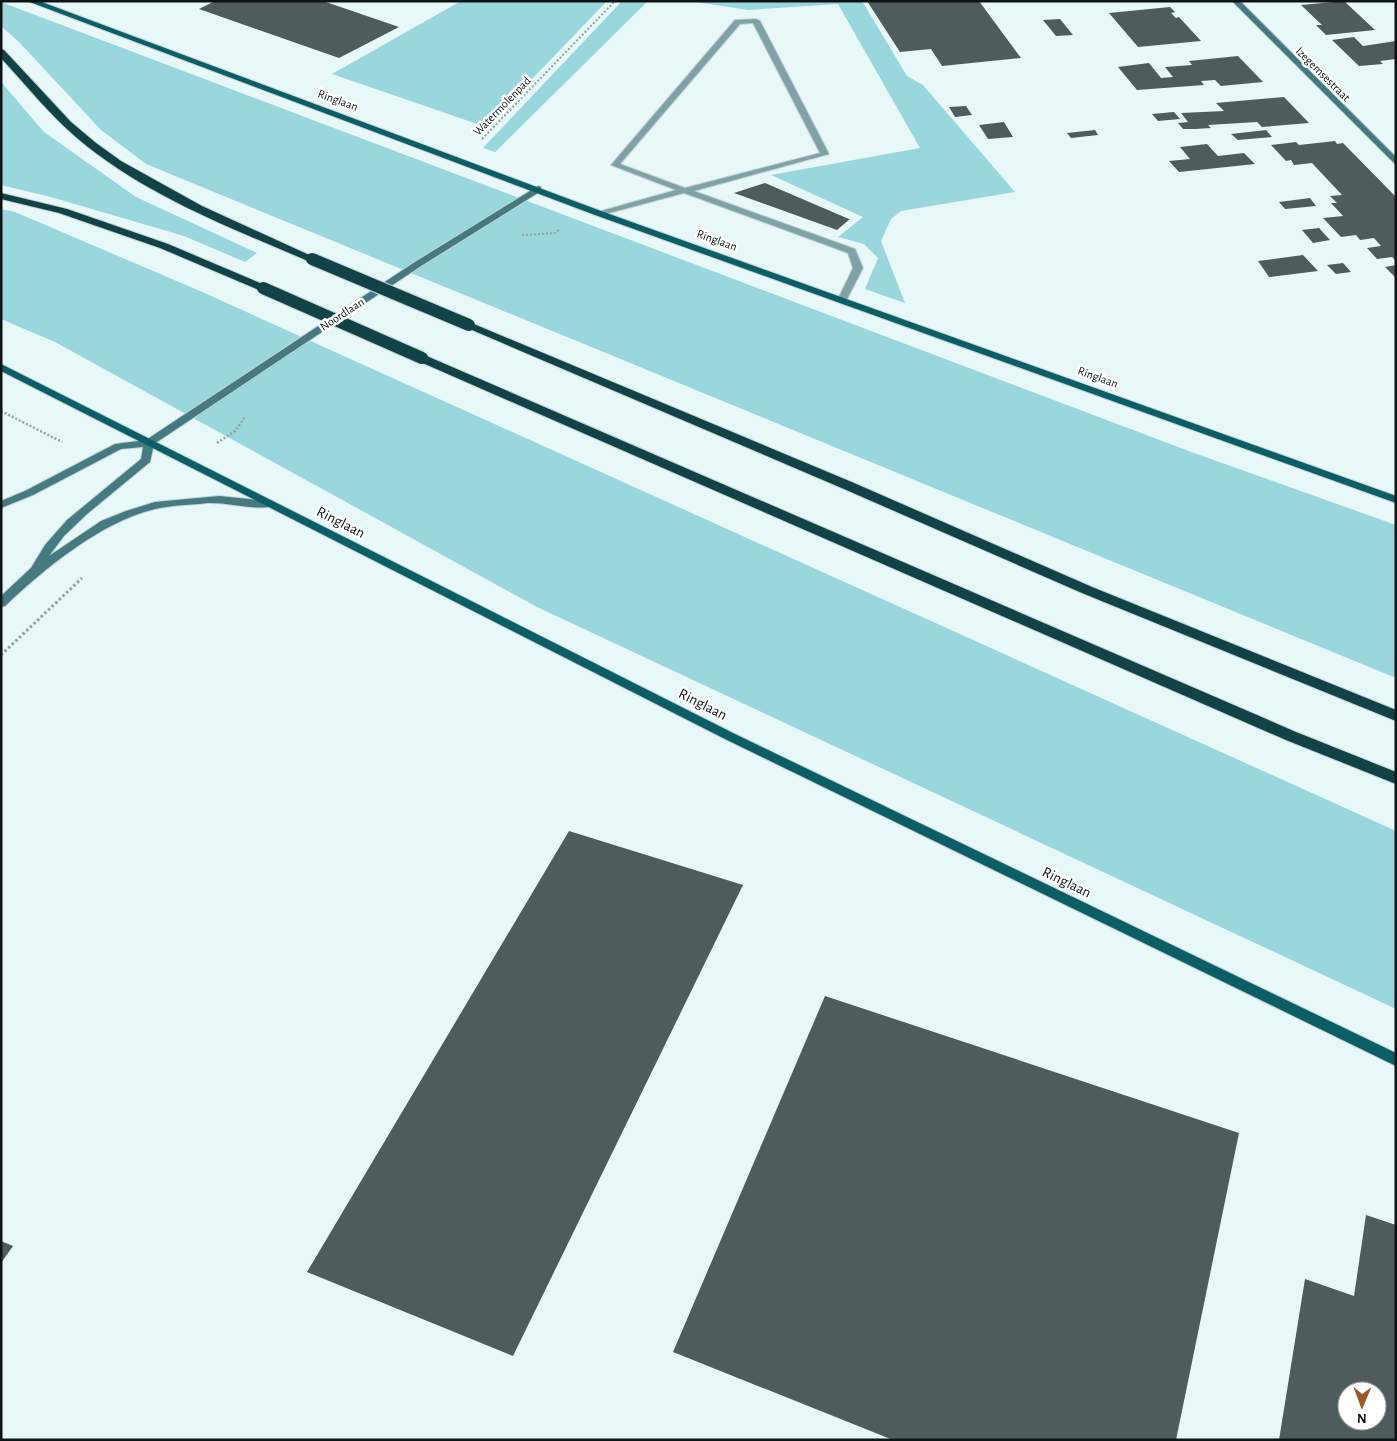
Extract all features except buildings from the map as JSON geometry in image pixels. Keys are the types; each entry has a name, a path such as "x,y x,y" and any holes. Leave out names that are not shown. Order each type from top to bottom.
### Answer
{"highway":[{"path":"1,52 44,99 92,144 152,183 216,218 849,486 1087,590 1396,716"},
{"path":"1,196 63,211 164,246 1291,736 1396,778"}],"main road":[{"name":"Ringlaan","path":"32,1 598,213 1396,500"},
{"name":"Ringlaan","path":"1,367 729,736 1396,1060"}],"street":[{"name":"Izegemsestraat","path":"1236,1 1396,162"},
{"name":"Noordlaan","path":"1,505 29,493 119,446 149,443 418,264 538,189"},
{"path":"35,571 51,544 109,489 146,460 149,443"},
{"path":"1,603 35,571 105,524 155,506 219,499 269,504"}],"lane":[{"path":"598,213 685,190 825,154 756,22 738,22 615,165 685,190 852,250 858,268 842,301"}],"path":[{"name":"Watermolenpad","path":"481,140 615,1"},
{"path":"1,655 82,577"}],"shaded area":[{"path":"461,1 607,1 486,127 332,74"},
{"path":"622,1 648,1 495,152 483,148"},
{"path":"690,1 862,1 907,76 923,85 1015,192 901,211 891,219 881,241 905,303 865,289 878,258 864,244 838,237 863,217 771,175 920,148 838,4 748,10"},
{"path":"1,2 1194,453 1396,525 1396,678 146,164 101,130 19,42 1,26"},
{"path":"1,82 44,132 136,197 257,253 245,262 184,236 51,197 1,185"},
{"path":"1,209 15,212 200,291 1396,831 1396,1009 537,607 55,342 1,319"}]}
